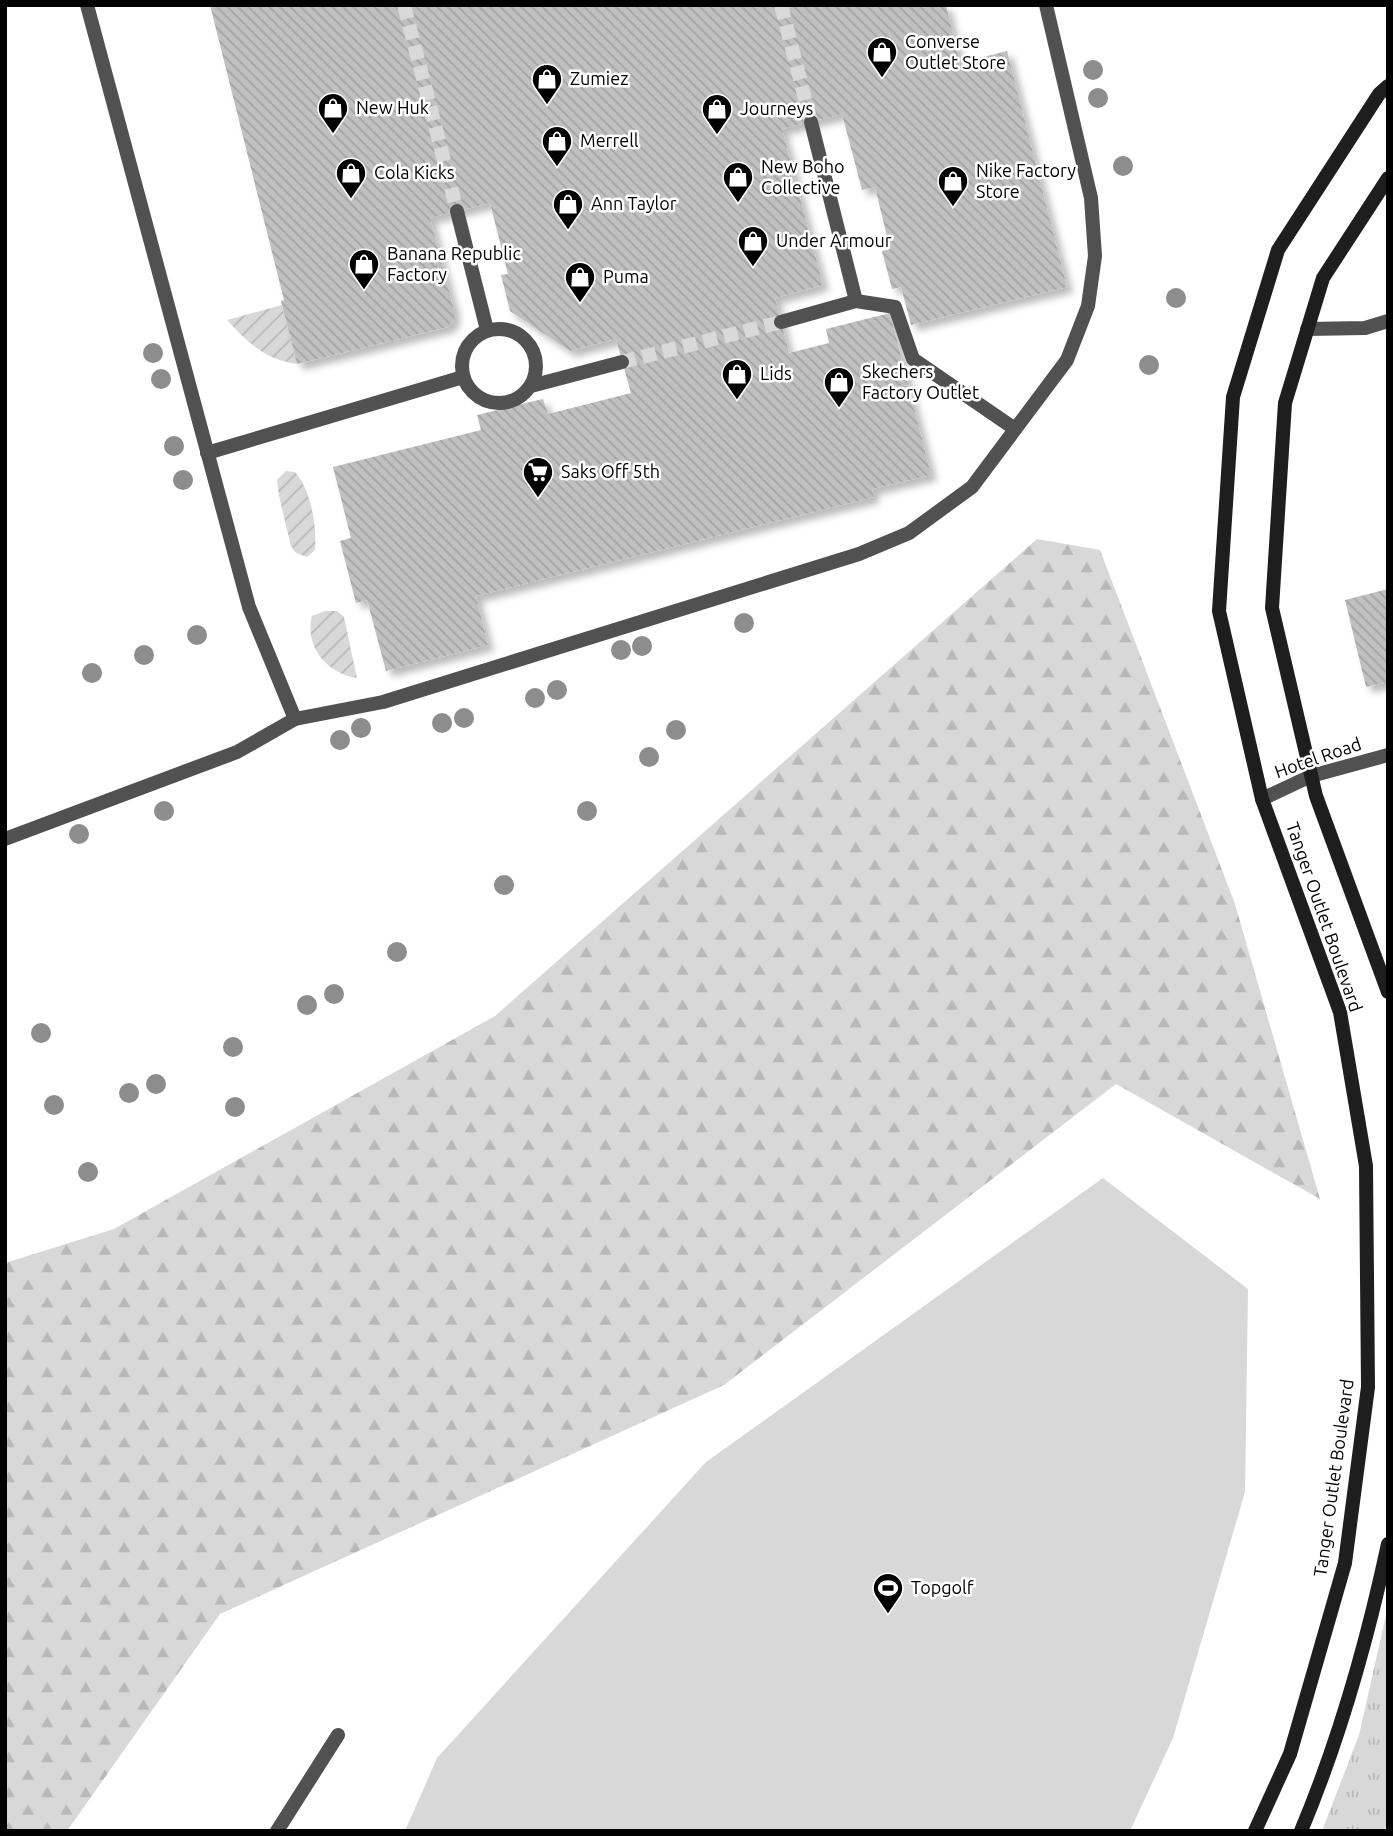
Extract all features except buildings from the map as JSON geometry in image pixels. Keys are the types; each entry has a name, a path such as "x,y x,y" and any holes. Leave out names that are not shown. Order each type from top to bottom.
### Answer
{"street":[{"path":"87,5 248,607 295,719"},
{"path":"5,839 237,751 295,719 383,702 859,554 909,533 972,487 1067,360 1088,306 1095,256 1091,198 1046,5"},
{"name":"Tanger Outlet Boulevard","path":"1255,1831 1290,1754 1345,1563 1368,1387 1366,1166 1340,1012 1262,799 1219,611 1233,397 1278,250 1380,94 1388,86"},
{"path":"811,122 856,301"},
{"name":"Tanger Outlet Boulevard","path":"1388,178 1323,278 1285,403 1272,608 1316,796 1388,992"},
{"path":"457,211 487,330"},
{"path":"781,322 856,301 895,307 913,359 1015,429"},
{"path":"1307,330 1365,328 1388,321"},
{"path":"487,330 510,330 520,335 529,343 537,364 536,376 523,396 501,404 488,402 469,389 463,377 461,368 466,349 471,341 487,330"},
{"path":"531,386 622,362"},
{"path":"207,453 463,377"},
{"name":"Hotel Road","path":"1262,799 1311,776 1388,755"},
{"path":"1301,1831 1325,1772 1366,1639 1388,1544"},
{"path":"277,1831 338,1735"}],"green space":[{"path":"282,305 297,364 276,359 258,349 227,320"},
{"path":"286,471 295,472 301,480 312,509 315,550 307,557 296,553 291,546 277,480"},
{"path":"1037,539 1100,550 1235,904 1320,1199 1116,1084 724,1385 220,1614 67,1831 5,1831 5,1263 114,1229 495,1016"},
{"path":"325,611 337,611 344,617 357,678 327,665 315,648 311,638 312,616"},
{"name":"Topgolf","path":"1103,1178 1248,1289 1245,1492 1173,1738 1130,1831 405,1831 437,1758 706,1462"},
{"path":"1388,1606 1388,1831 1322,1831 1359,1735"}],"tunnel":[{"path":"404,5 457,211"},
{"path":"781,5 811,122"},
{"path":"622,362 781,322"}],"place":[{"name":"Converse Outlet Store","path":"882,79"},
{"name":"Zumiez","path":"547,106"},
{"name":"New Huk","path":"333,135"},
{"name":"Journeys","path":"717,136"},
{"name":"Merrell","path":"557,168"},
{"name":"Cola Kicks","path":"351,200"},
{"name":"New Boho Collective","path":"738,204"},
{"name":"Nike Factory Store","path":"953,208"},
{"name":"Ann Taylor","path":"568,231"},
{"name":"Under Armour","path":"753,268"},
{"name":"Banana Republic Factory","path":"364,291"},
{"name":"Puma","path":"580,304"},
{"name":"Lids","path":"737,401"},
{"name":"Skechers Factory Outlet","path":"839,409"},
{"name":"Saks Off 5th","path":"538,499"},
{"name":"Topgolf","path":"888,1615"}]}
